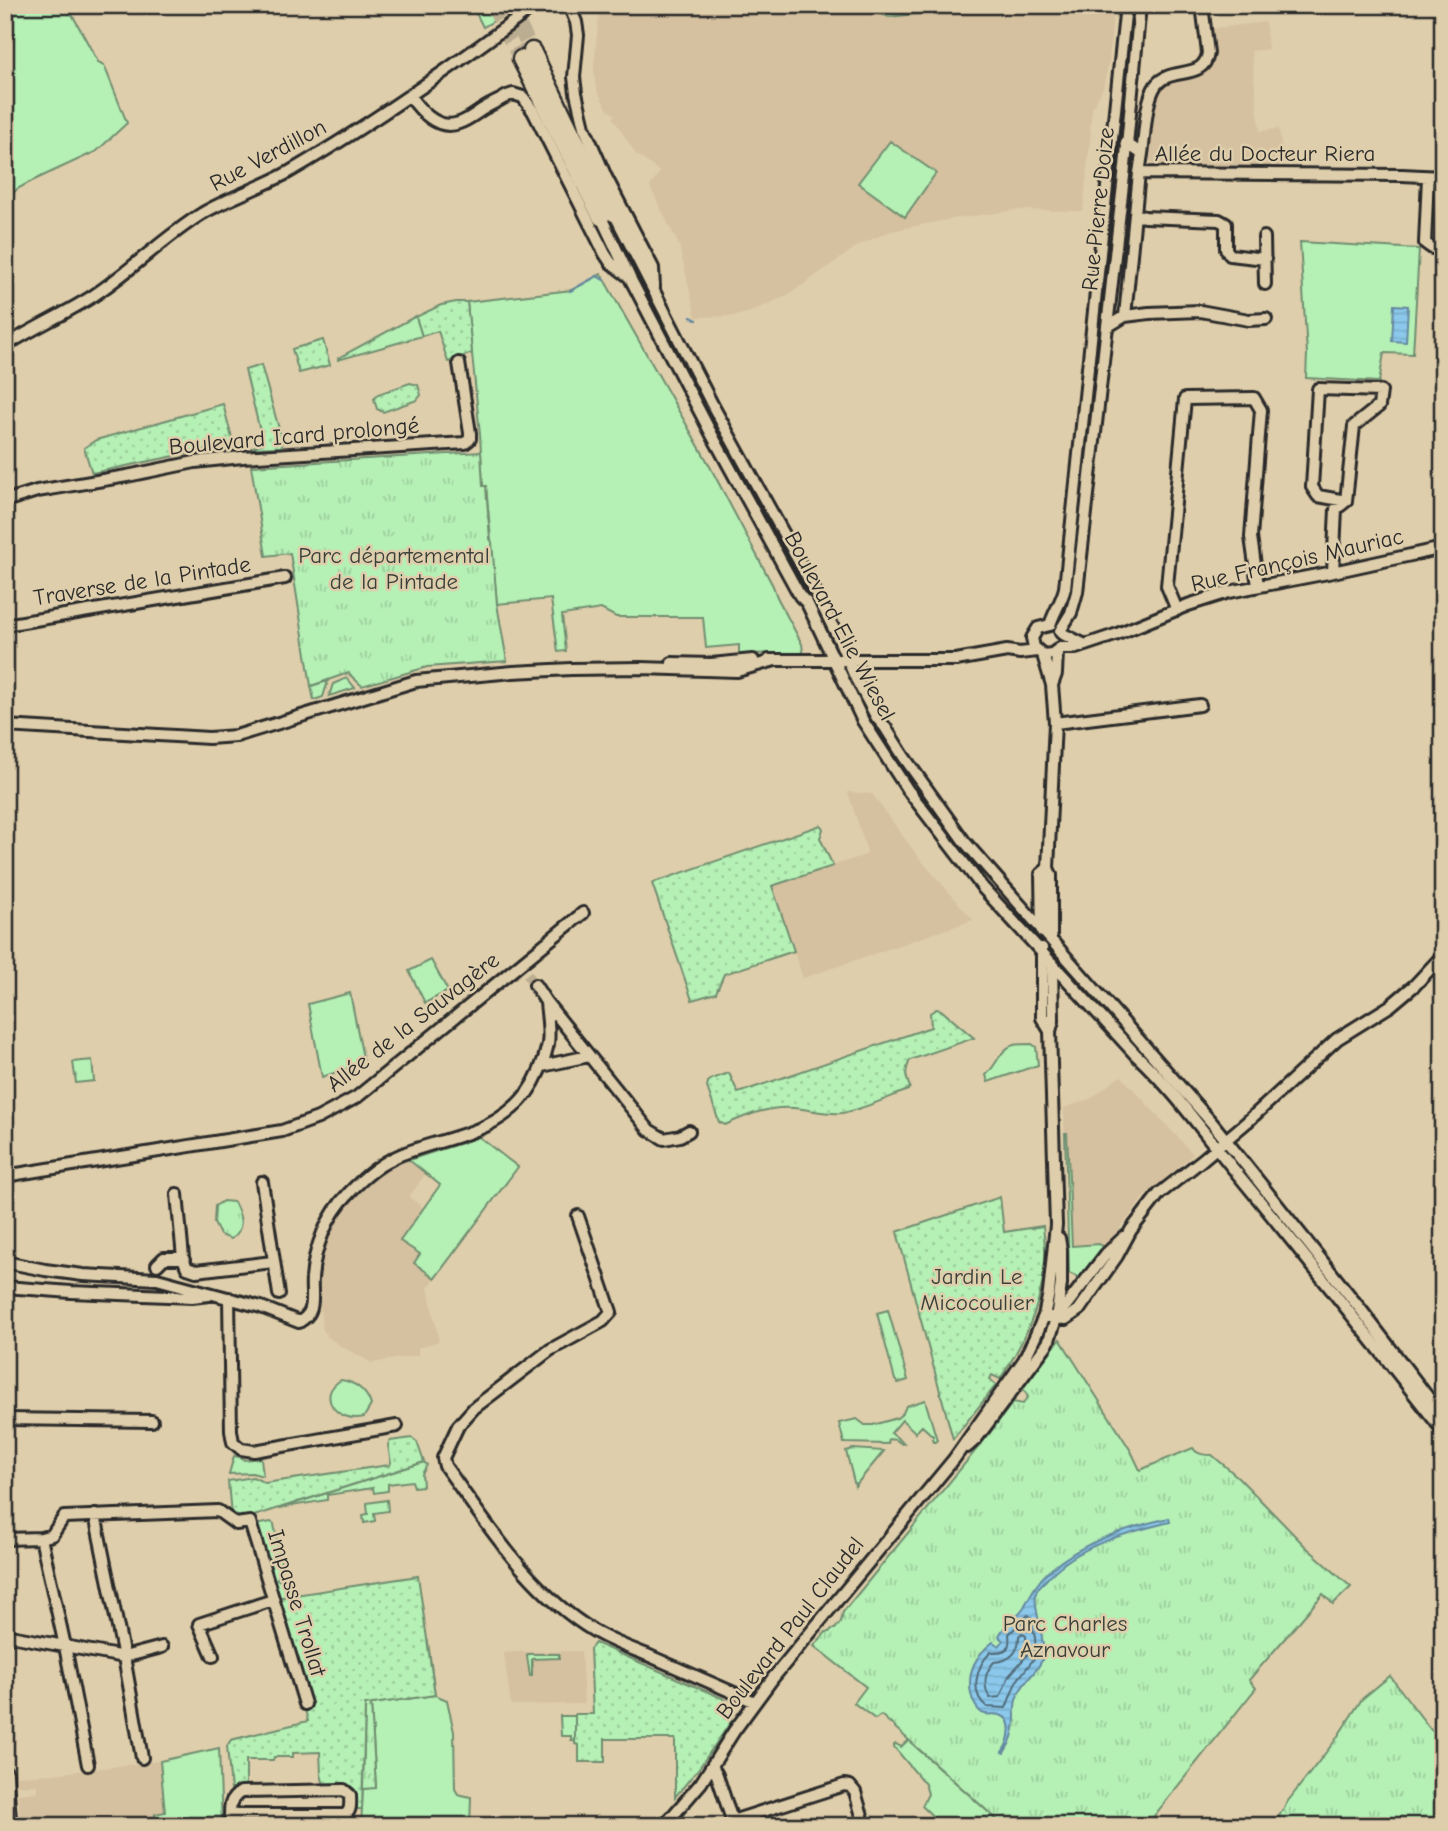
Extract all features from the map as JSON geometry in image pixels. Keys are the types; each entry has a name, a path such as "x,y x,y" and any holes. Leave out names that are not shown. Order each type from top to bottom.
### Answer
{"highway":[{"name":"Boulevard Elie Wiesel","path":"526,55 573,136 607,215"}],"main road":[{"path":"5,1773 9,1826"}],"street":[{"name":"Rue Verdillon","path":"5,344 93,296 204,213 287,173 410,96 536,5"},
{"path":"569,5 578,35 574,77 584,127 606,177 653,268 654,291"},
{"name":"Rue Pierre Doize","path":"1126,5 1065,588 1052,618 1057,630 1071,613 1077,592 1140,5"},
{"path":"1142,154 1150,96 1158,82 1168,75 1193,71 1207,59 1202,5"},
{"path":"410,96 433,120 450,125 458,124 492,103 513,94 527,101 605,254 611,263 630,278"},
{"name":"Allée du Docteur Riera","path":"1126,143 1142,154 1139,173 1443,177"},
{"path":"1125,316 1139,173"},
{"path":"1428,177 1425,243 1432,248 1443,249"},
{"name":"Boulevard Elie Wiesel","path":"607,215 654,291 812,585 877,718 904,757 964,841 1180,1084 1226,1140 1443,1417"},
{"name":"Boulevard Elie Wiesel","path":"607,215 630,278 712,435 800,596 807,603 863,720 907,789 983,888 1149,1067 1217,1148 1443,1431"},
{"path":"1135,215 1219,220 1226,224 1226,249 1230,255 1265,259"},
{"path":"1264,237 1265,284"},
{"path":"1107,327 1125,316 1149,313 1200,311 1249,320 1266,319"},
{"name":"Boulevard Icard prolongé","path":"5,501 37,491 127,476 194,461 465,443 470,439 470,433 459,363"},
{"path":"1333,572 1336,509 1346,500 1354,426 1379,406 1381,391 1318,389 1311,487 1318,496 1346,500"},
{"path":"1177,610 1167,586 1185,399 1254,398 1261,410 1251,537 1258,586"},
{"path":"1082,416 1097,417"},
{"name":"Rue François Mauriac","path":"1007,651 1052,654 1115,635 1216,596 1443,548"},
{"name":"Traverse de la Pintade","path":"5,625 285,578"},
{"name":"Rue François Mauriac","path":"5,726 209,738 236,736 416,681 513,672 641,668 667,663 711,664 758,659 968,659 1007,651 1032,638 1038,628 1057,630"},
{"path":"1057,630 1083,644"},
{"path":"1057,630 1062,638 1058,650"},
{"path":"1032,638 1032,643 1040,653"},
{"name":"Boulevard Paul Claudel","path":"1052,685 1058,650"},
{"name":"Boulevard Paul Claudel","path":"664,1826 701,1783 755,1702 954,1459 1024,1360 1044,1316 1056,1225 1050,1031 1053,1021 1051,875 1048,868 1055,723 1052,685 1040,653"},
{"path":"1055,723 1200,705"},
{"name":"Boulevard Paul Claudel","path":"1048,868 1041,874 1041,952 1042,1018 1050,1031"},
{"name":"Allée de la Sauvagère","path":"5,1176 282,1131 317,1118 357,1097 524,970 583,913"},
{"path":"1044,1316 1066,1318 1079,1310 1117,1256 1131,1230 1159,1194 1217,1148 1337,1039 1390,1006 1415,985 1443,955"},
{"path":"535,985 649,1130 664,1139 680,1136 689,1130"},
{"path":"5,1262 83,1275 157,1279 261,1307 299,1322 311,1310 313,1264 323,1231 348,1194 378,1167 399,1155 455,1138 502,1118 533,1085 542,1066 548,1042 546,1002"},
{"path":"542,1066 589,1056"},
{"path":"262,1182 279,1294"},
{"path":"177,1195 183,1258 187,1268 196,1271 273,1262"},
{"path":"578,1216 611,1312 603,1321 530,1364 474,1408 458,1426 443,1458 445,1466 529,1578 568,1613 594,1631 755,1702"},
{"name":"Boulevard Paul Claudel","path":"954,1459 976,1439 1048,1343 1056,1319 1061,1284 1061,1250 1056,1225"},
{"path":"144,1278 164,1258 183,1258"},
{"path":"157,1265 157,1279"},
{"path":"5,1287 192,1297 223,1296"},
{"path":"223,1296 231,1431 233,1442 241,1449 254,1451 397,1426"},
{"path":"5,1419 152,1421"},
{"name":"Impasse Trollat","path":"41,1538 52,1535 64,1517 218,1511 236,1524 250,1522 305,1704"},
{"path":"95,1515 142,1758"},
{"path":"5,1539 41,1538 88,1765"},
{"path":"213,1656 199,1624 273,1600"},
{"path":"5,1635 124,1657 162,1647"},
{"path":"712,1766 733,1823 844,1785 850,1786 855,1792 865,1826"},
{"path":"344,1790 350,1795 350,1810 344,1815 231,1820 230,1802 241,1792 344,1790"}],"shaded area":[{"path":"600,5 1114,5 1109,60 1103,88 1092,108 1083,211 1016,210 891,231 859,245 788,295 750,312 735,316 696,317 679,245 650,187 660,172 636,154 613,118 615,115 608,110 598,92 594,65"},
{"path":"1265,22 1268,49 1251,51 1260,131 1279,129 1284,168 1159,168 1142,154 1158,82 1202,66 1209,29"},
{"path":"848,792 872,794 919,858 973,920 803,978 772,886 868,854"},
{"path":"1121,1076 1193,1154 1146,1195 1080,1278 1069,1273 1064,1108 1090,1099"},
{"path":"409,1160 426,1173 409,1197 424,1208 400,1241 420,1254 414,1263 435,1278 428,1288 439,1341 418,1348 418,1355 372,1363 339,1345 323,1330 318,1275 326,1242 336,1221 352,1199 386,1171"},
{"path":"581,1651 584,1704 511,1705 504,1653"},
{"path":"160,1761 165,1813 155,1814 155,1826 21,1826 18,1794 37,1792 37,1785 17,1785 16,1776"},
{"path":"243,1820 347,1820 347,1826 238,1826"}],"green space":[{"path":"5,5 67,5 98,62 104,65 127,123 97,151 17,189 5,202"},
{"path":"472,5 512,5 505,10 503,7 494,12 497,19 483,27"},
{"path":"871,5 878,5 889,11 940,5 979,5 889,17 878,13"},
{"path":"890,141 936,173 905,217 858,183"},
{"path":"1300,242 1419,249 1413,354 1384,353 1379,382 1306,378"},
{"path":"601,274 706,459 802,644 803,653 739,654 739,645 706,648 703,617 616,617 601,609 562,615 566,651 558,652 551,599 497,604 486,486 483,486 467,302 572,290"},
{"path":"467,302 472,353 448,362 438,331 422,336 416,317 441,305"},
{"path":"416,316 422,336 338,360 338,358"},
{"path":"323,340 330,365 299,373 292,349"},
{"path":"261,365 283,443 281,447 251,448 263,443 245,370"},
{"path":"410,383 418,385 421,395 417,400 383,412 377,409 374,399 378,394"},
{"path":"223,404 234,446 92,473 84,448 96,440"},
{"name":"Parc départemental de la Pintade","path":"481,452 497,604 507,661 427,667 362,686 348,673 311,686 290,553 266,556 251,466"},
{"path":"347,678 355,688 329,696 333,684"},
{"path":"328,681 323,697 314,700 311,686"},
{"path":"821,825 823,829 820,838 833,866 772,886 794,951 724,974 716,993 692,1000 652,883"},
{"path":"431,960 448,991 425,1003 409,971"},
{"path":"350,993 364,1063 322,1077 308,1004"},
{"path":"936,1009 941,1010 974,1038 910,1060 906,1074 910,1087 908,1090 842,1113 775,1108 725,1125 719,1122 707,1087 712,1079 729,1073 738,1093 931,1027 930,1013"},
{"path":"1032,1044 1036,1047 1038,1065 988,1082 986,1075 1009,1047"},
{"path":"92,1060 94,1081 76,1083 73,1062"},
{"path":"1065,1133 1072,1246 1099,1244 1105,1247 1080,1278 1069,1273"},
{"path":"479,1137 518,1167 435,1278 414,1263 420,1254 400,1241 440,1185 409,1160"},
{"name":"Jardin Le Micocoulier","path":"1000,1197 1004,1232 1043,1226 1045,1256 1040,1292 1031,1322 1009,1365 1000,1379 992,1375 990,1379 996,1385 953,1439 897,1232"},
{"path":"223,1201 234,1202 240,1217 239,1231 231,1239 220,1235 214,1223 215,1206"},
{"path":"888,1310 908,1380 898,1383 877,1313"},
{"name":"Parc Charles Aznavour","path":"1060,1339 1131,1451 1140,1470 1193,1448 1204,1455 1212,1455 1351,1587 1333,1604 1323,1594 1249,1680 1256,1688 1146,1826 1004,1826 881,1715 875,1719 854,1703 866,1687 814,1646 826,1632 835,1629 841,1622 843,1612 1013,1402 1023,1404 1028,1397 1023,1388"},
{"path":"341,1380 356,1385 367,1395 371,1405 364,1417 345,1416 333,1407 330,1393 333,1386"},
{"path":"925,1400 937,1440 935,1442 933,1436 922,1426 915,1433 902,1420 891,1433 904,1443 902,1444 889,1439 888,1444 844,1443 839,1423 857,1419 865,1425 873,1425 897,1418 906,1406"},
{"path":"412,1438 417,1442 424,1462 251,1517 235,1520 231,1516 228,1481 253,1477 265,1483 389,1465 390,1441"},
{"path":"846,1451 884,1451 855,1486"},
{"path":"234,1456 244,1460 261,1458 263,1476 252,1473 229,1474"},
{"path":"424,1462 427,1465 422,1474 423,1486 414,1487 412,1481 388,1484 388,1491 374,1493 373,1488 327,1495 327,1500 280,1508"},
{"path":"387,1500 388,1511 374,1513 375,1521 364,1523 363,1515 368,1514 367,1503"},
{"path":"271,1522 274,1524 282,1569 277,1579 301,1594 276,1598 254,1525"},
{"path":"418,1576 435,1695 365,1705 362,1809 354,1809 348,1789 339,1785 324,1786 320,1752 293,1753 293,1757 274,1757 273,1760 246,1760 246,1784 231,1790 227,1746 231,1740 308,1721 276,1598"},
{"path":"428,1642 435,1695 371,1704 376,1788 363,1789 365,1705"},
{"path":"595,1643 722,1698 730,1705 730,1723 675,1797 675,1739 605,1739 605,1762 579,1762 579,1745 575,1744 575,1714 593,1714 590,1649"},
{"path":"528,1654 559,1654 559,1658 532,1659 530,1676"},
{"path":"1390,1676 1431,1730 1443,1738 1443,1826 1273,1826 1362,1699"},
{"path":"435,1695 447,1700 454,1732 455,1789 458,1794 471,1797 470,1826 361,1826 363,1789 376,1787 371,1704"},
{"path":"560,1716 575,1716 575,1741 571,1741 571,1736 561,1736"},
{"path":"908,1740 1004,1826 943,1826 922,1806 928,1794 925,1784 894,1747 896,1744 901,1747"},
{"path":"219,1748 222,1826 155,1826 155,1814 165,1812 160,1761"}],"water":[{"path":"1394,305 1408,306 1406,342 1392,341"},
{"path":"1169,1518 1170,1522 1119,1536 1087,1549 1057,1569 1038,1588 1035,1598 1043,1641 1042,1662 1017,1697 1011,1741 1004,1753 1002,1752 1009,1737 1008,1721 999,1715 982,1713 971,1694 971,1672 981,1653 993,1642 999,1646 1003,1641 999,1636 1001,1632 1022,1610 1041,1579 1062,1561 1106,1537"}],"waterway":[{"path":"570,291 597,276 604,280"},
{"path":"691,317 697,320"}],"tunnel":[{"path":"493,5 521,59"},
{"path":"508,5 532,51"},
{"path":"527,974 535,985"}]}
